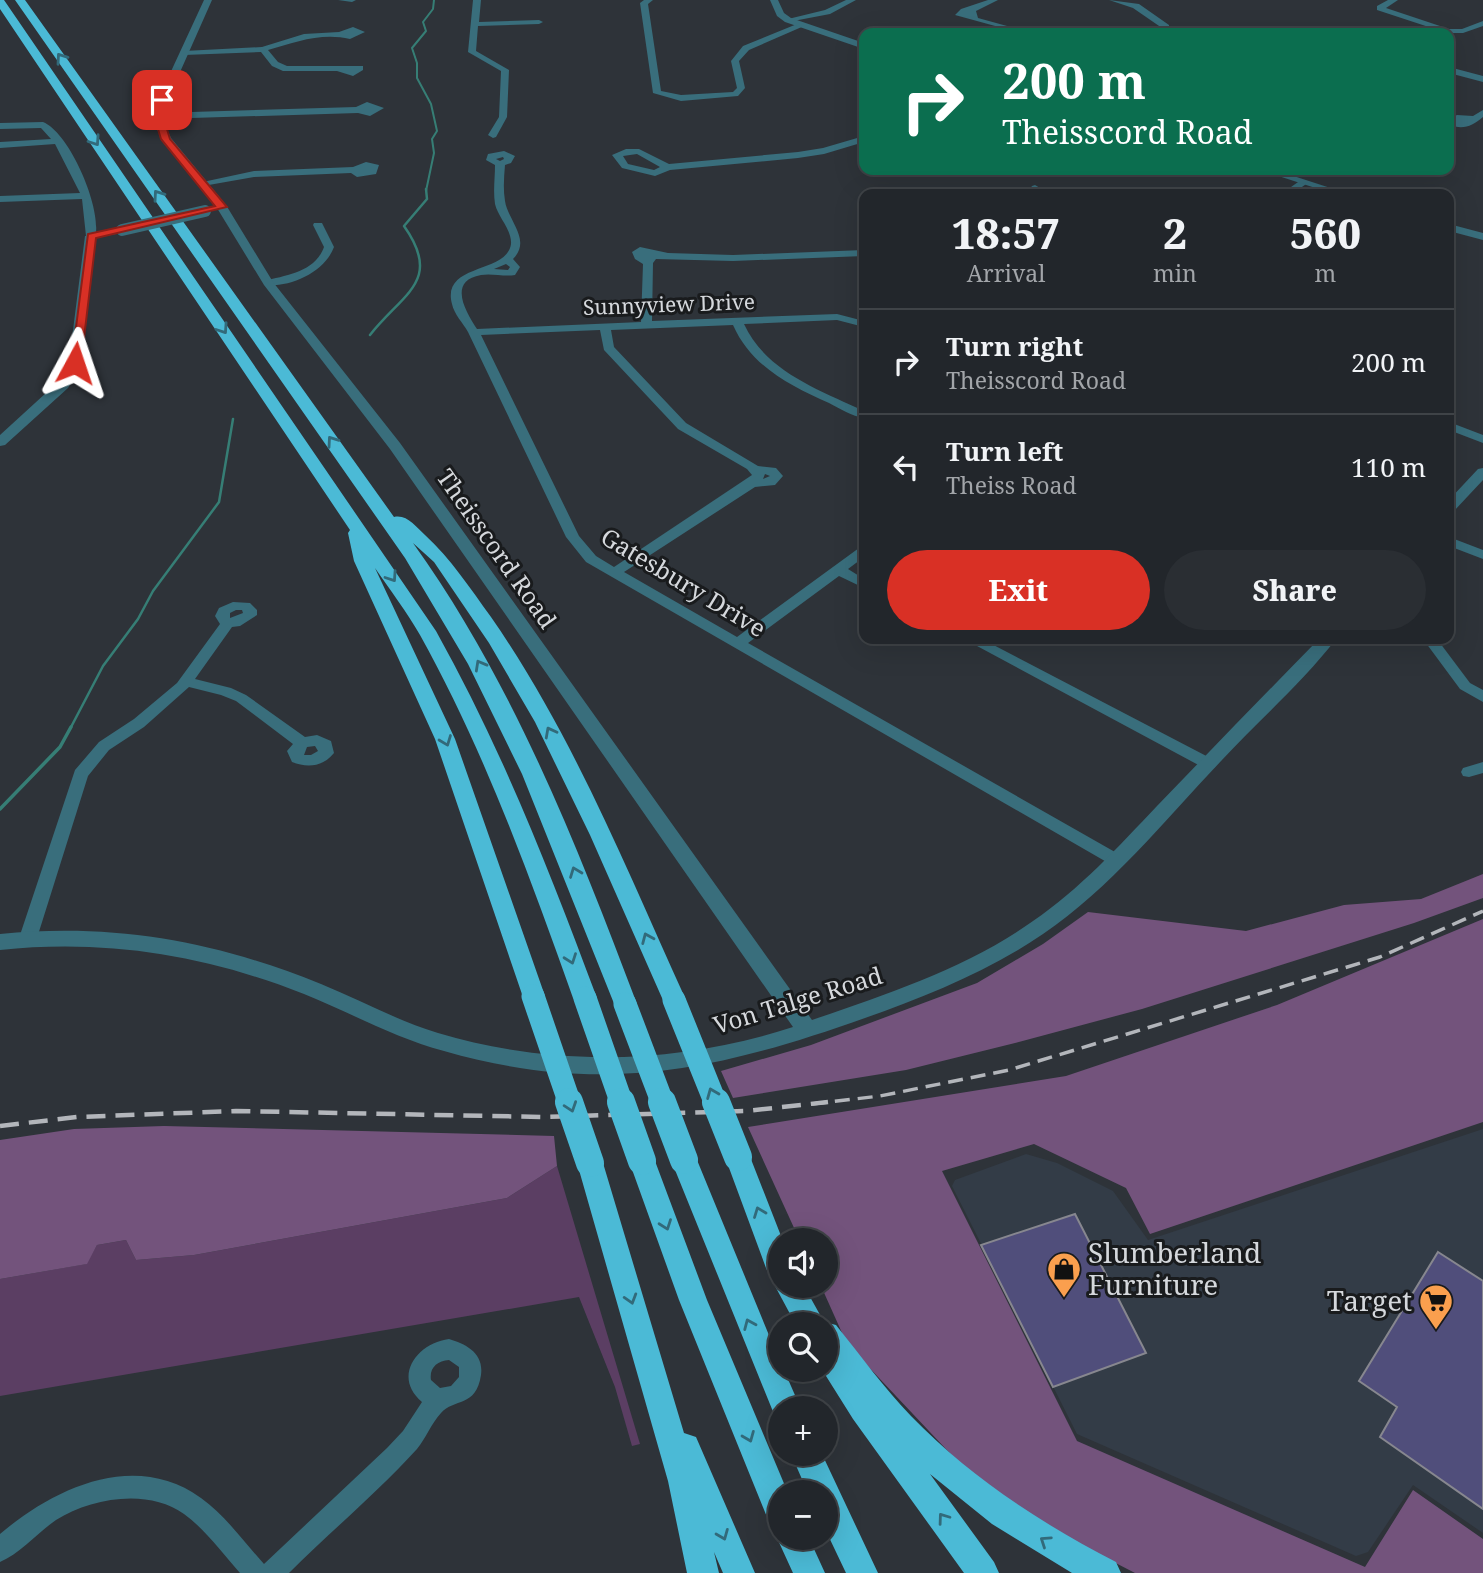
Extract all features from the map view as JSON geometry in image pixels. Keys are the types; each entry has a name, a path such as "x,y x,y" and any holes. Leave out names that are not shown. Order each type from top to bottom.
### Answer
{"highway":[{"path":"20,0 436,590 500,703 563,841 684,1160 780,1396"},
{"path":"0,1 354,520 426,631 469,709 531,849 642,1161 708,1337 768,1482"},
{"path":"371,496 440,558 521,681 573,776 674,1000 768,1234"},
{"path":"354,520 363,561 445,739 590,1163 656,1382 683,1480 703,1573"},
{"path":"838,1350 876,1398 912,1437 981,1498 1062,1552 1105,1573"},
{"path":"838,1369 863,1409 983,1573"},
{"path":"656,1382 738,1573"},
{"path":"838,1522 862,1573"},
{"path":"798,1550 809,1573"}],"street":[{"path":"208,0 162,100 159,116 358,110"},
{"path":"342,0 352,0"},
{"path":"477,0 472,44 475,55 505,70 503,117 493,135"},
{"path":"649,0 645,3 646,26 657,93 681,97 734,94 741,88 735,61 742,51 800,26"},
{"path":"775,0 780,14 788,20 859,44"},
{"path":"788,20 827,12 852,0"},
{"path":"994,0 974,13 1016,28"},
{"path":"1113,0 1136,6 1166,28"},
{"path":"1394,0 1380,5 1383,10 1436,28"},
{"path":"475,24 539,22"},
{"path":"1454,32 1483,23"},
{"path":"184,53 263,49 299,37 340,34"},
{"path":"263,49 280,68 296,71 341,70"},
{"path":"1454,71 1483,79"},
{"name":"Theisscord Road","path":"159,116 166,139 222,207 268,283 395,446 807,1030"},
{"path":"0,126 43,125 58,141 85,196 92,222 74,369 63,385 0,442"},
{"path":"668,167 798,155 824,151 859,140"},
{"path":"0,145 58,141"},
{"name":"Gatesbury Drive","path":"500,164 500,202 516,243 513,253 507,259 515,267 511,273 481,271 462,281 456,290 457,304 474,332 573,537 591,559 1116,860"},
{"path":"203,183 254,174 354,170"},
{"path":"1281,175 1327,189"},
{"path":"1294,189 1304,182"},
{"path":"0,199 85,196"},
{"path":"91,236 222,207"},
{"path":"268,283 298,276 324,260 329,247 318,225"},
{"path":"1454,228 1483,237"},
{"path":"646,324 648,262 653,256 663,254 733,258 859,253"},
{"name":"Sunnyview Drive","path":"474,332 836,317 859,323"},
{"path":"737,321 741,333 786,377 859,413"},
{"path":"605,326 608,348 682,426 753,469 772,471 777,476 771,482 753,483 615,572"},
{"path":"1454,428 1483,439"},
{"path":"1454,503 1483,471"},
{"path":"1454,543 1483,555"},
{"path":"738,643 859,555"},
{"path":"839,570 859,580"},
{"path":"28,938 81,774 91,758 157,709 185,681 229,623"},
{"path":"981,644 1209,764"},
{"name":"Von Talge Road","path":"0,942 28,938 108,937 184,949 283,978 439,1042 502,1058 592,1066 674,1061 756,1046 938,982 989,958 1051,918 1116,860 1323,644"},
{"path":"1434,644 1465,686 1483,698"},
{"path":"185,681 226,691 241,698 302,743"},
{"path":"272,1573 412,1438 439,1400"},
{"path":"0,1550 23,1530 62,1504 99,1492 132,1488 163,1492 194,1507 256,1573"}],"shaded area":[{"path":"1483,874 1483,898 1414,923 1142,1009 1011,1044 906,1070 733,1098 721,1071 811,1045 977,983 1043,944 1088,912 1246,931 1344,905 1421,899"},
{"path":"1483,919 1483,1122 1150,1234 1126,1188 1034,1144 942,1171 1077,1441 1365,1567 1413,1490 1483,1539 1483,1573 1135,1573 1046,1527 961,1465 847,1344 838,1324 838,1312 833,1312 826,1298 838,1298 838,1228 794,1228 748,1127 1066,1076 1277,1005"},
{"path":"164,1126 554,1136 557,1166 507,1198 194,1255 136,1260 126,1240 97,1245 87,1264 0,1279 0,1140 74,1129"},
{"path":"1483,1129 1483,1533 1413,1485 1368,1552 1356,1556 1077,1434 952,1186 955,1180 1026,1154 1057,1163 1113,1191 1148,1240"},
{"path":"557,1166 640,1444 632,1446 615,1387 579,1297 0,1396 0,1279 86,1264 97,1245 126,1240 136,1260 194,1255 507,1198"}],"building":[{"name":"Slumberland Furniture","path":"1075,1214 1146,1353 1053,1387 981,1245"},
{"name":"Target","path":"1438,1252 1483,1281 1483,1509 1380,1437 1397,1407 1359,1381"}],"waterway":[{"path":"426,190 434,153 432,139 437,131 431,104 417,78 417,63 412,48 426,31 423,22 433,9 434,0"},
{"path":"370,335 406,297 419,274 420,260 404,226 427,199 426,190"},
{"path":"70,729 103,666 138,619 153,591 219,502 233,419"},
{"path":"0,809 60,747 71,727"}],"railway":[{"path":"812,1104 880,1096 1009,1070 1380,957 1483,911"},
{"path":"0,1126 77,1117 236,1111 542,1117 746,1111 828,1102"}],"place":[{"name":"Slumberland Furniture","path":"1064,1299"},
{"name":"Target","path":"1436,1331"}],"route":[{"path":"75,363 91,236 222,207 166,139 159,116 162,100"}]}
